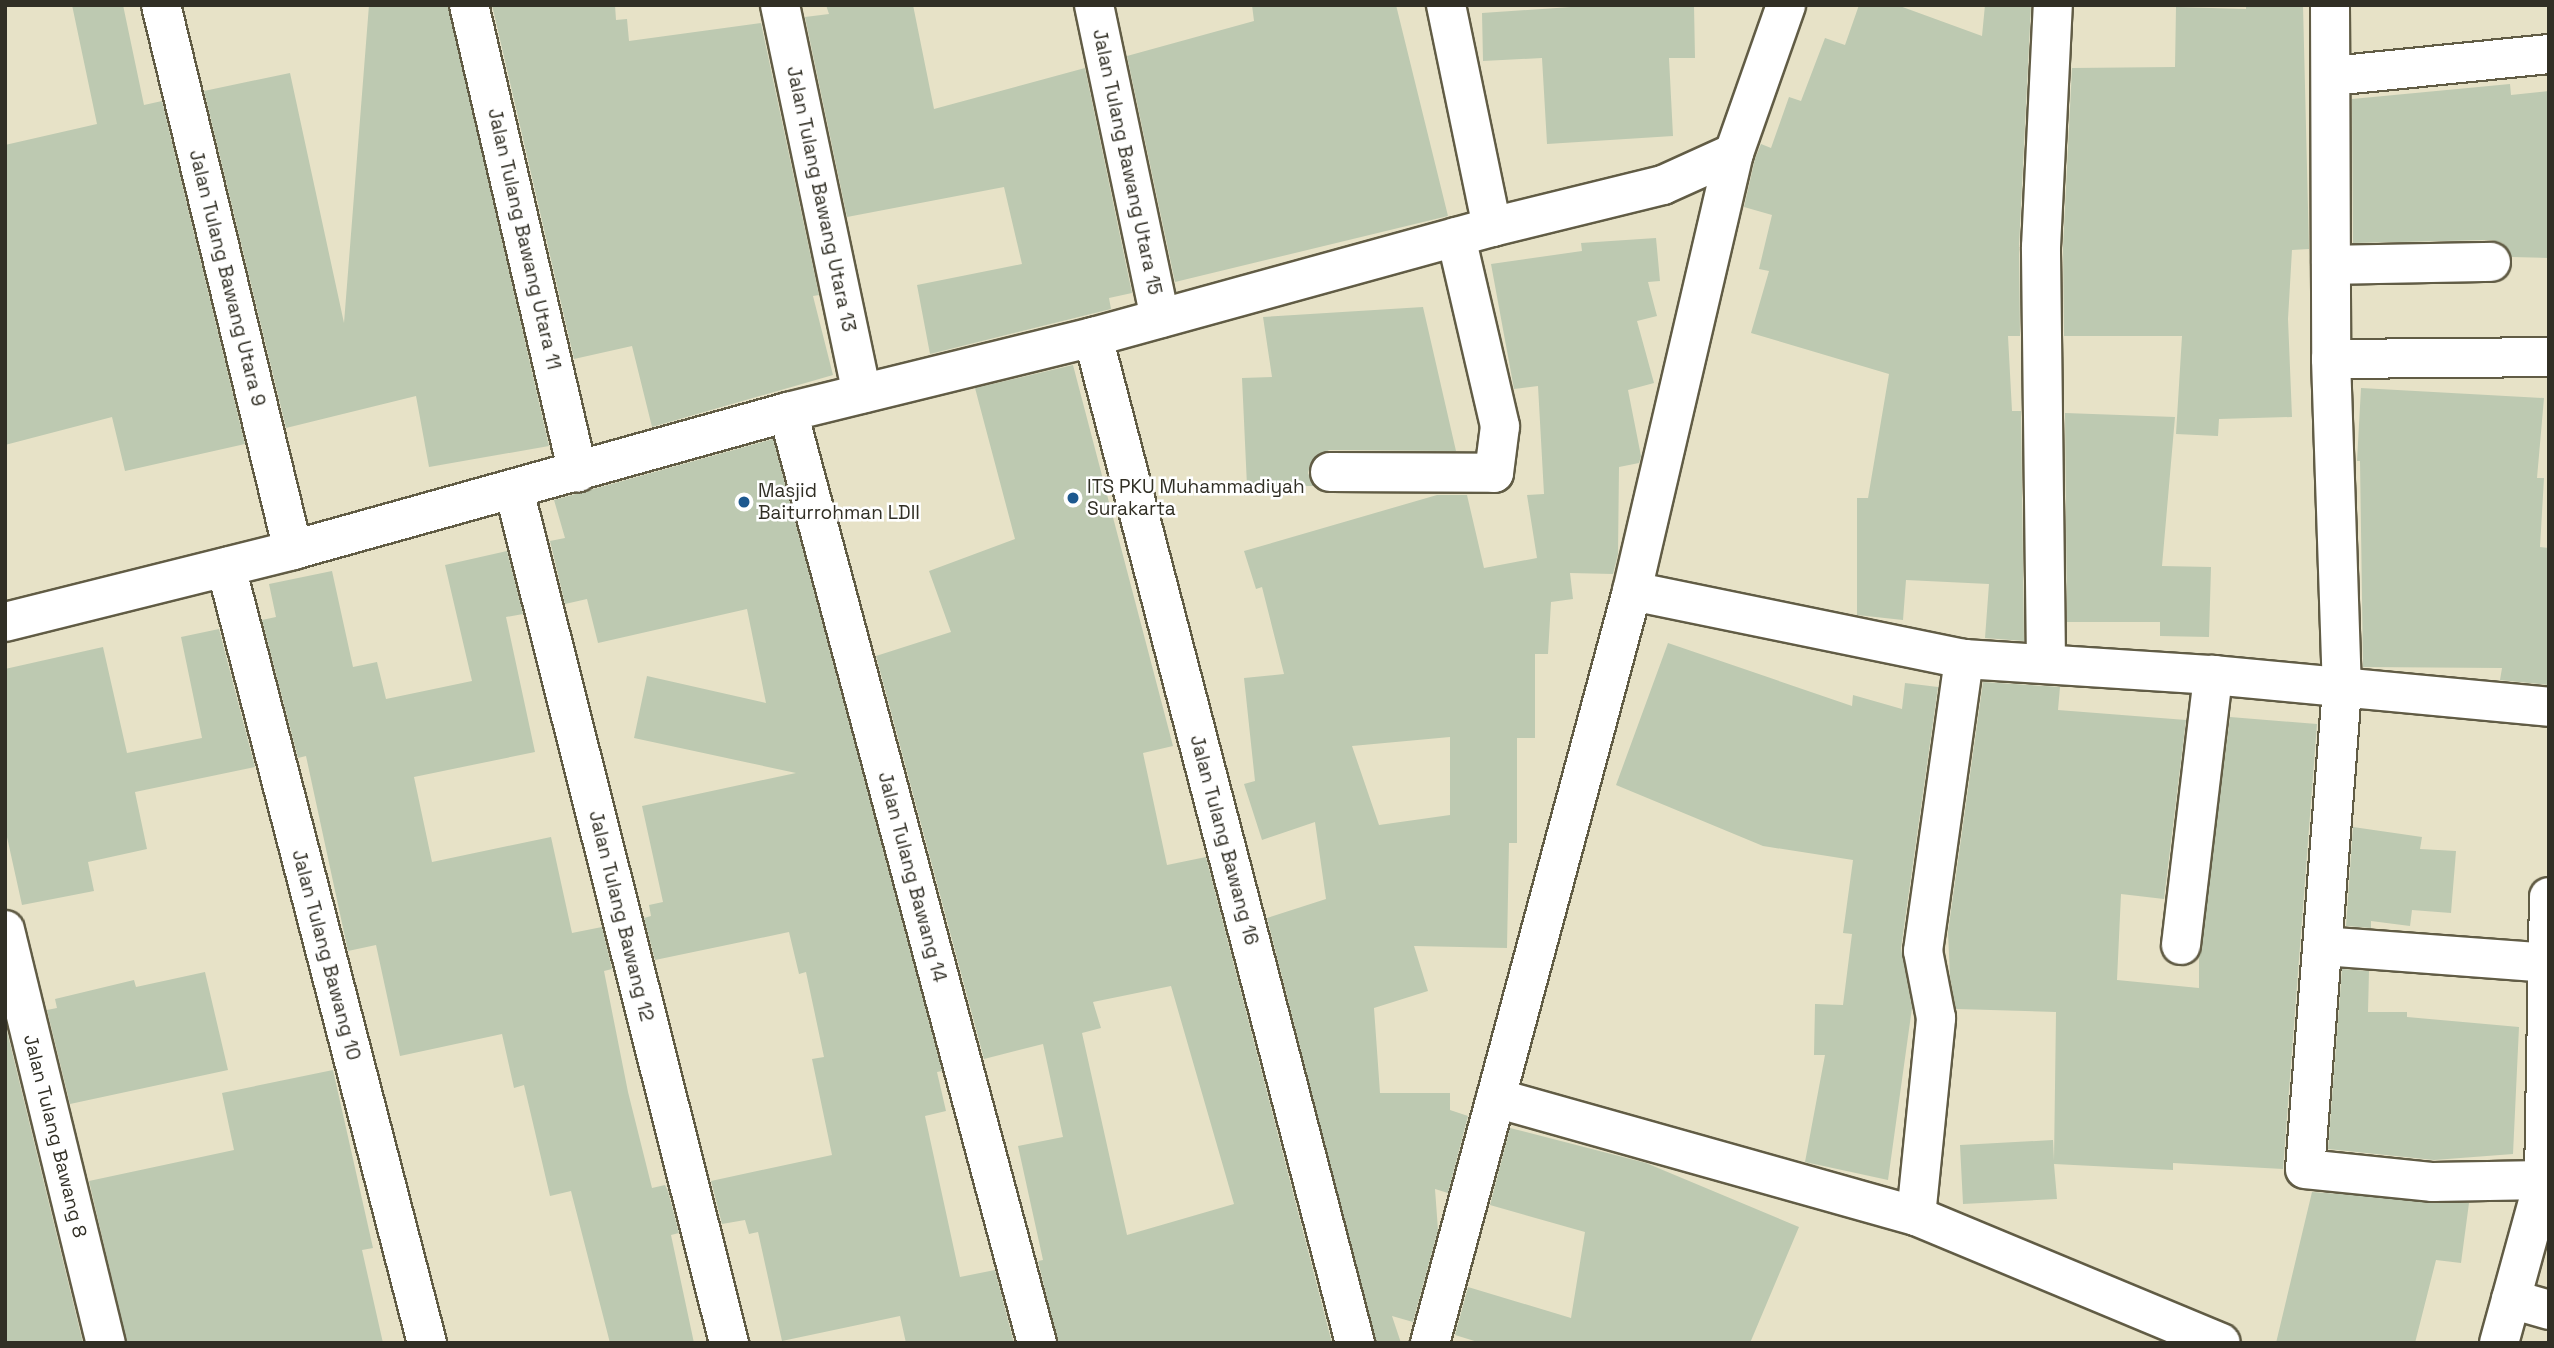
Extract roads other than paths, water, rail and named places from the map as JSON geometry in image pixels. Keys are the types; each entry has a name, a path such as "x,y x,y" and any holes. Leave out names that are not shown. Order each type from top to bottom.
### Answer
{"street":[{"name":"Jalan Tulang Bawang Utara 9","path":"161,5 293,550"},
{"name":"Jalan Tulang Bawang Utara 11","path":"469,5 578,472"},
{"name":"Jalan Tulang Bawang Utara 13","path":"780,5 862,393"},
{"name":"Jalan Tulang Bawang Utara 15","path":"1094,5 1160,318"},
{"path":"1446,5 1492,227"},
{"path":"1430,1343 1632,591 1734,153 1786,5"},
{"path":"2046,662 2041,247 2053,5"},
{"path":"2330,5 2331,359 2342,689 2305,1169 2433,1182 2544,1180"},
{"path":"2332,76 2549,54"},
{"path":"5,622 293,550 788,412 1093,337 1492,227 1663,185 1734,153"},
{"path":"1330,472 1454,476 1509,471 1456,237"},
{"path":"2331,265 2491,262"},
{"name":"Jalan Tulang Bawang 16","path":"1093,337 1355,1343"},
{"path":"2331,359 2549,357"},
{"name":"Jalan Tulang Bawang 14","path":"788,412 1037,1343"},
{"name":"Jalan Tulang Bawang 12","path":"514,490 729,1343"},
{"name":"Jalan Tulang Bawang 10","path":"226,567 427,1343"},
{"path":"1632,591 1964,659 2046,662 2213,675 2549,706"},
{"path":"1916,1216 1936,1018 1923,951 1964,659"},
{"path":"2182,945 2213,675"},
{"path":"2499,1343 2544,1180 2549,897"},
{"name":"Jalan Tulang Bawang 8","path":"5,930 106,1343"},
{"path":"2323,946 2547,962"},
{"path":"1496,1098 1916,1216 2221,1343"},
{"path":"2511,1299 2549,1310"}],"place":[{"name":"ITS PKU Muhammadiyah Surakarta","path":"1073,498"},
{"name":"Masjid Baiturrohman LDII","path":"744,502"}]}
